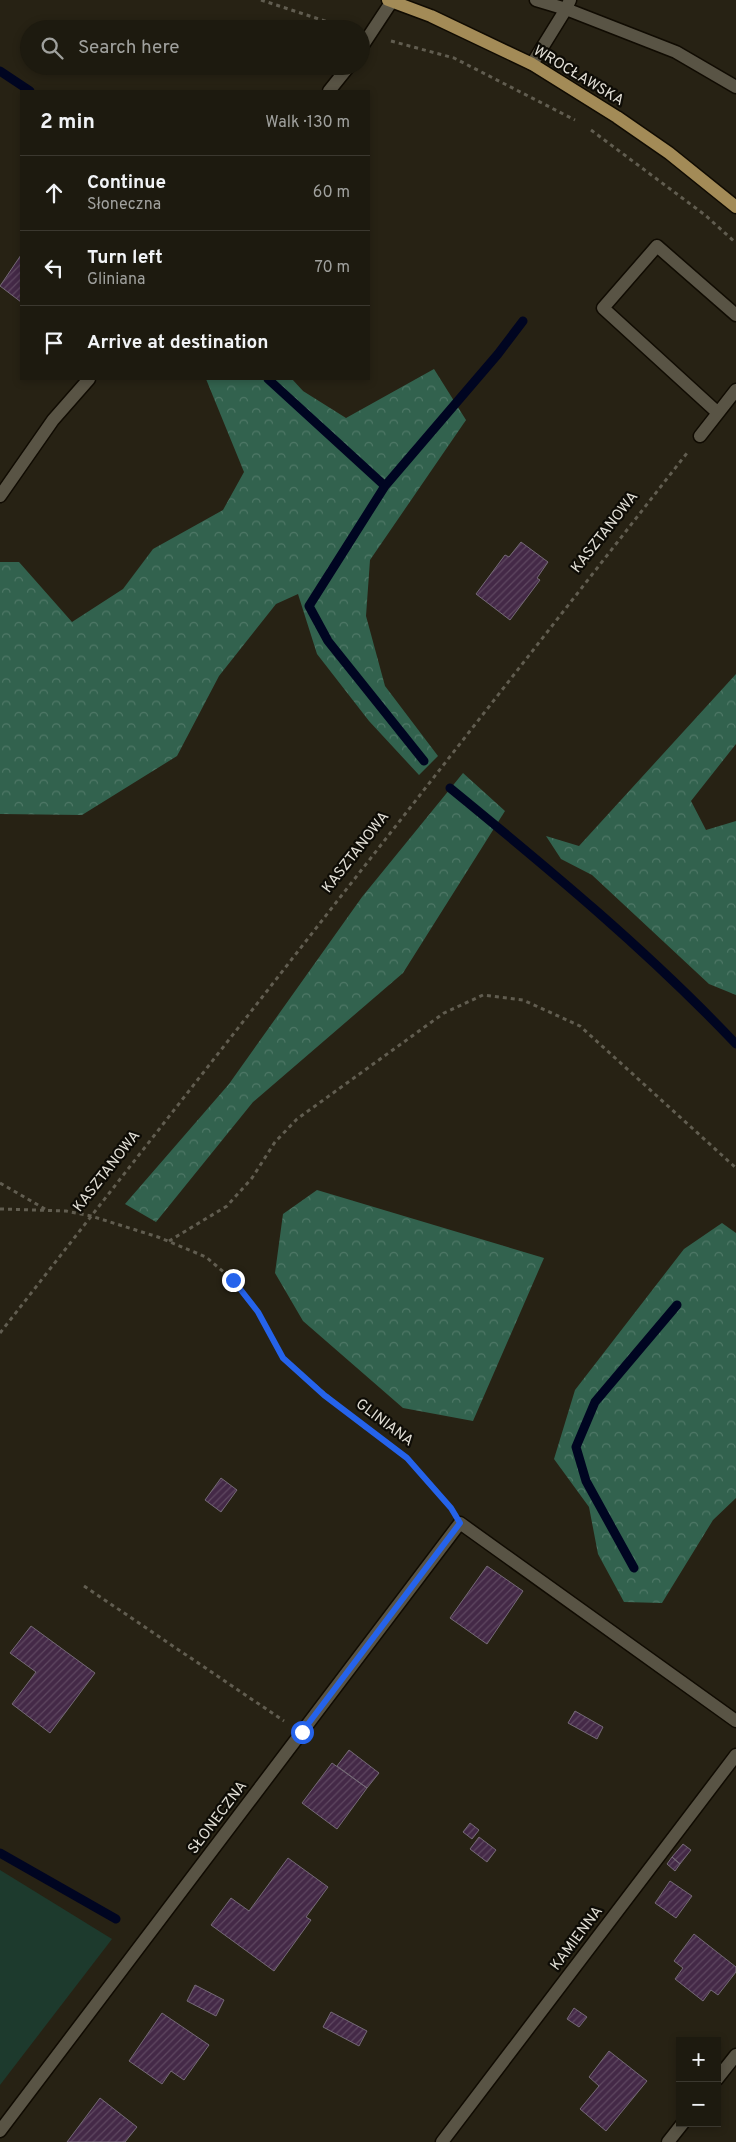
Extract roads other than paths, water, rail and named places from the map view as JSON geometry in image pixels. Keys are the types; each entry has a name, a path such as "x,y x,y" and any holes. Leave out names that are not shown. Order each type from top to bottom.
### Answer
{"main road":[{"name":"WROCŁAWSKA","path":"390,1 431,16 532,64 654,143 736,207"}],"street":[{"path":"536,0 568,4 676,52 736,87"},
{"path":"370,35 390,1"},
{"path":"532,64 568,4"},
{"path":"330,90 342,75"},
{"path":"718,413 603,308 657,246 736,315"},
{"path":"0,496 53,420 89,380"},
{"path":"700,436 736,390"},
{"name":"SŁONECZNA","path":"0,2131 460,1523 736,1721"},
{"name":"KAMIENNA","path":"442,2142 736,1755"},
{"path":"721,2074 736,2055"},
{"path":"668,2142 679,2127"}],"waterway":[{"path":"0,71 28,90"},
{"path":"424,761 328,641 309,606 385,486 498,354 523,321"},
{"path":"269,380 385,486"},
{"path":"450,788 561,880 633,943 736,1044"},
{"path":"634,1568 586,1481 576,1447 595,1402 677,1305"},
{"path":"0,1853 116,1919"}]}
